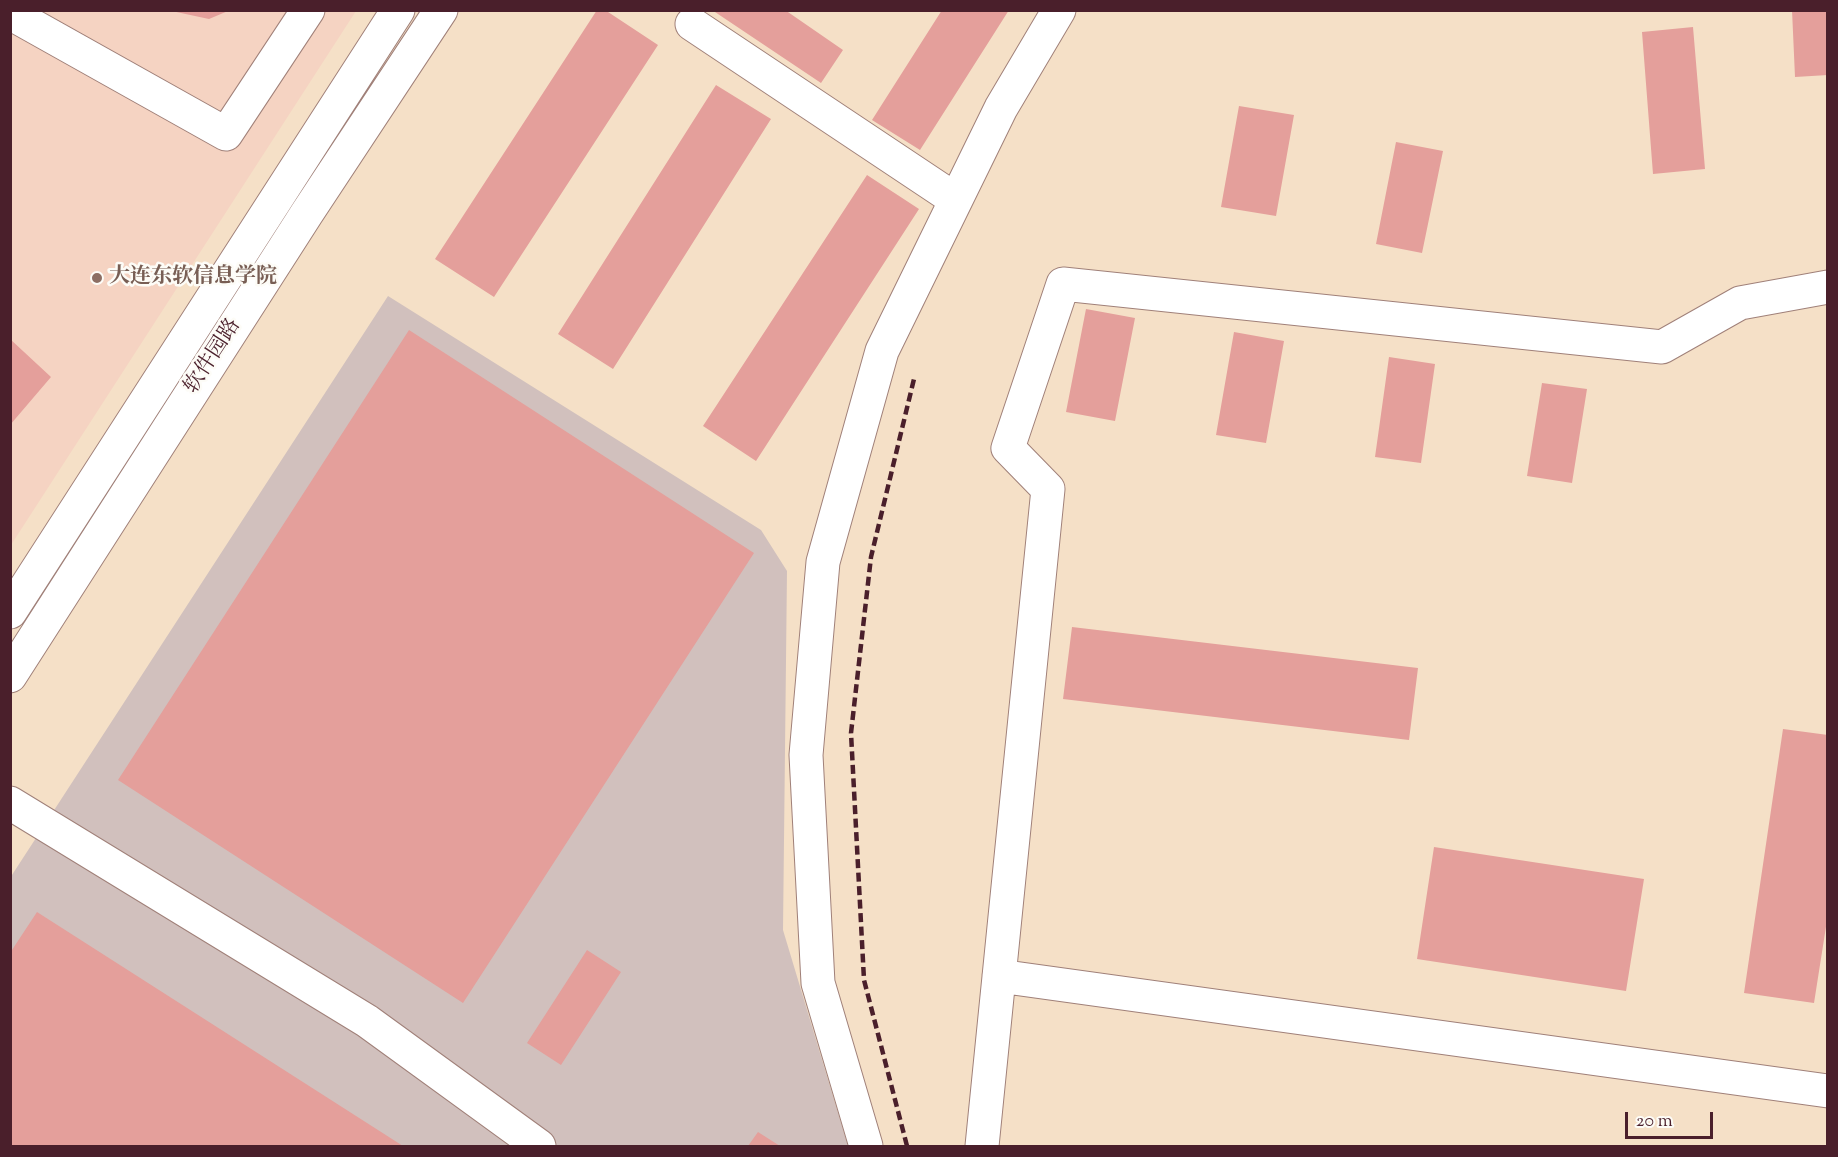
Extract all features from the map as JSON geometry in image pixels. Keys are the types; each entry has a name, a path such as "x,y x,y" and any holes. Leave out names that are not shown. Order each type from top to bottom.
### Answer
{"street":[{"path":"10,13 226,134 308,10"},
{"name":"软件园路","path":"10,612 398,10"},
{"name":"软件园路","path":"10,676 307,213 441,10"},
{"path":"866,1146 818,983 806,755 823,562 882,351 1001,108 1059,10"},
{"path":"692,24 956,200"},
{"path":"982,1146 1048,489 1008,448 1063,284 1662,347 1740,303 1827,287"},
{"path":"10,803 367,1021 539,1146"},
{"path":"999,976 1827,1091"}],"shaded area":[{"name":"大连东软信息学院","path":"11,11 356,11 11,545"},
{"path":"388,296 761,530 787,571 783,930 848,1146 11,1146 10,878"}],"building":[{"path":"167,10 228,10 228,11 209,19"},
{"path":"597,10 605,10 658,45 494,297 435,259"},
{"path":"712,10 785,10 843,50 821,83"},
{"path":"942,10 1009,10 920,150 872,120"},
{"path":"1792,10 1828,10 1828,75 1795,77"},
{"path":"1693,27 1705,169 1653,174 1642,32"},
{"path":"716,85 771,119 613,369 558,334"},
{"path":"1239,106 1294,115 1276,216 1221,207"},
{"path":"1396,142 1443,151 1422,253 1376,244"},
{"path":"867,175 919,209 756,461 703,426"},
{"path":"1086,309 1135,318 1115,421 1066,412"},
{"path":"409,330 754,553 463,1003 118,780"},
{"path":"1234,332 1284,341 1266,443 1216,435"},
{"path":"10,339 51,377 10,425"},
{"path":"1389,357 1435,364 1421,463 1375,457"},
{"path":"1542,383 1587,389 1572,483 1527,476"},
{"path":"1072,627 1418,668 1409,740 1063,699"},
{"path":"1783,729 1828,735 1828,914 1814,1003 1744,993"},
{"path":"1434,847 1644,879 1626,991 1417,959"},
{"path":"37,912 403,1146 10,1146 10,953"},
{"path":"587,950 621,972 561,1065 527,1043"},
{"path":"758,1132 780,1146 748,1146"}],"railway":[{"path":"907,1146 864,980 851,733 871,557 914,379"}],"place":[{"name":"大连东软信息学院","path":"97,278"}]}
